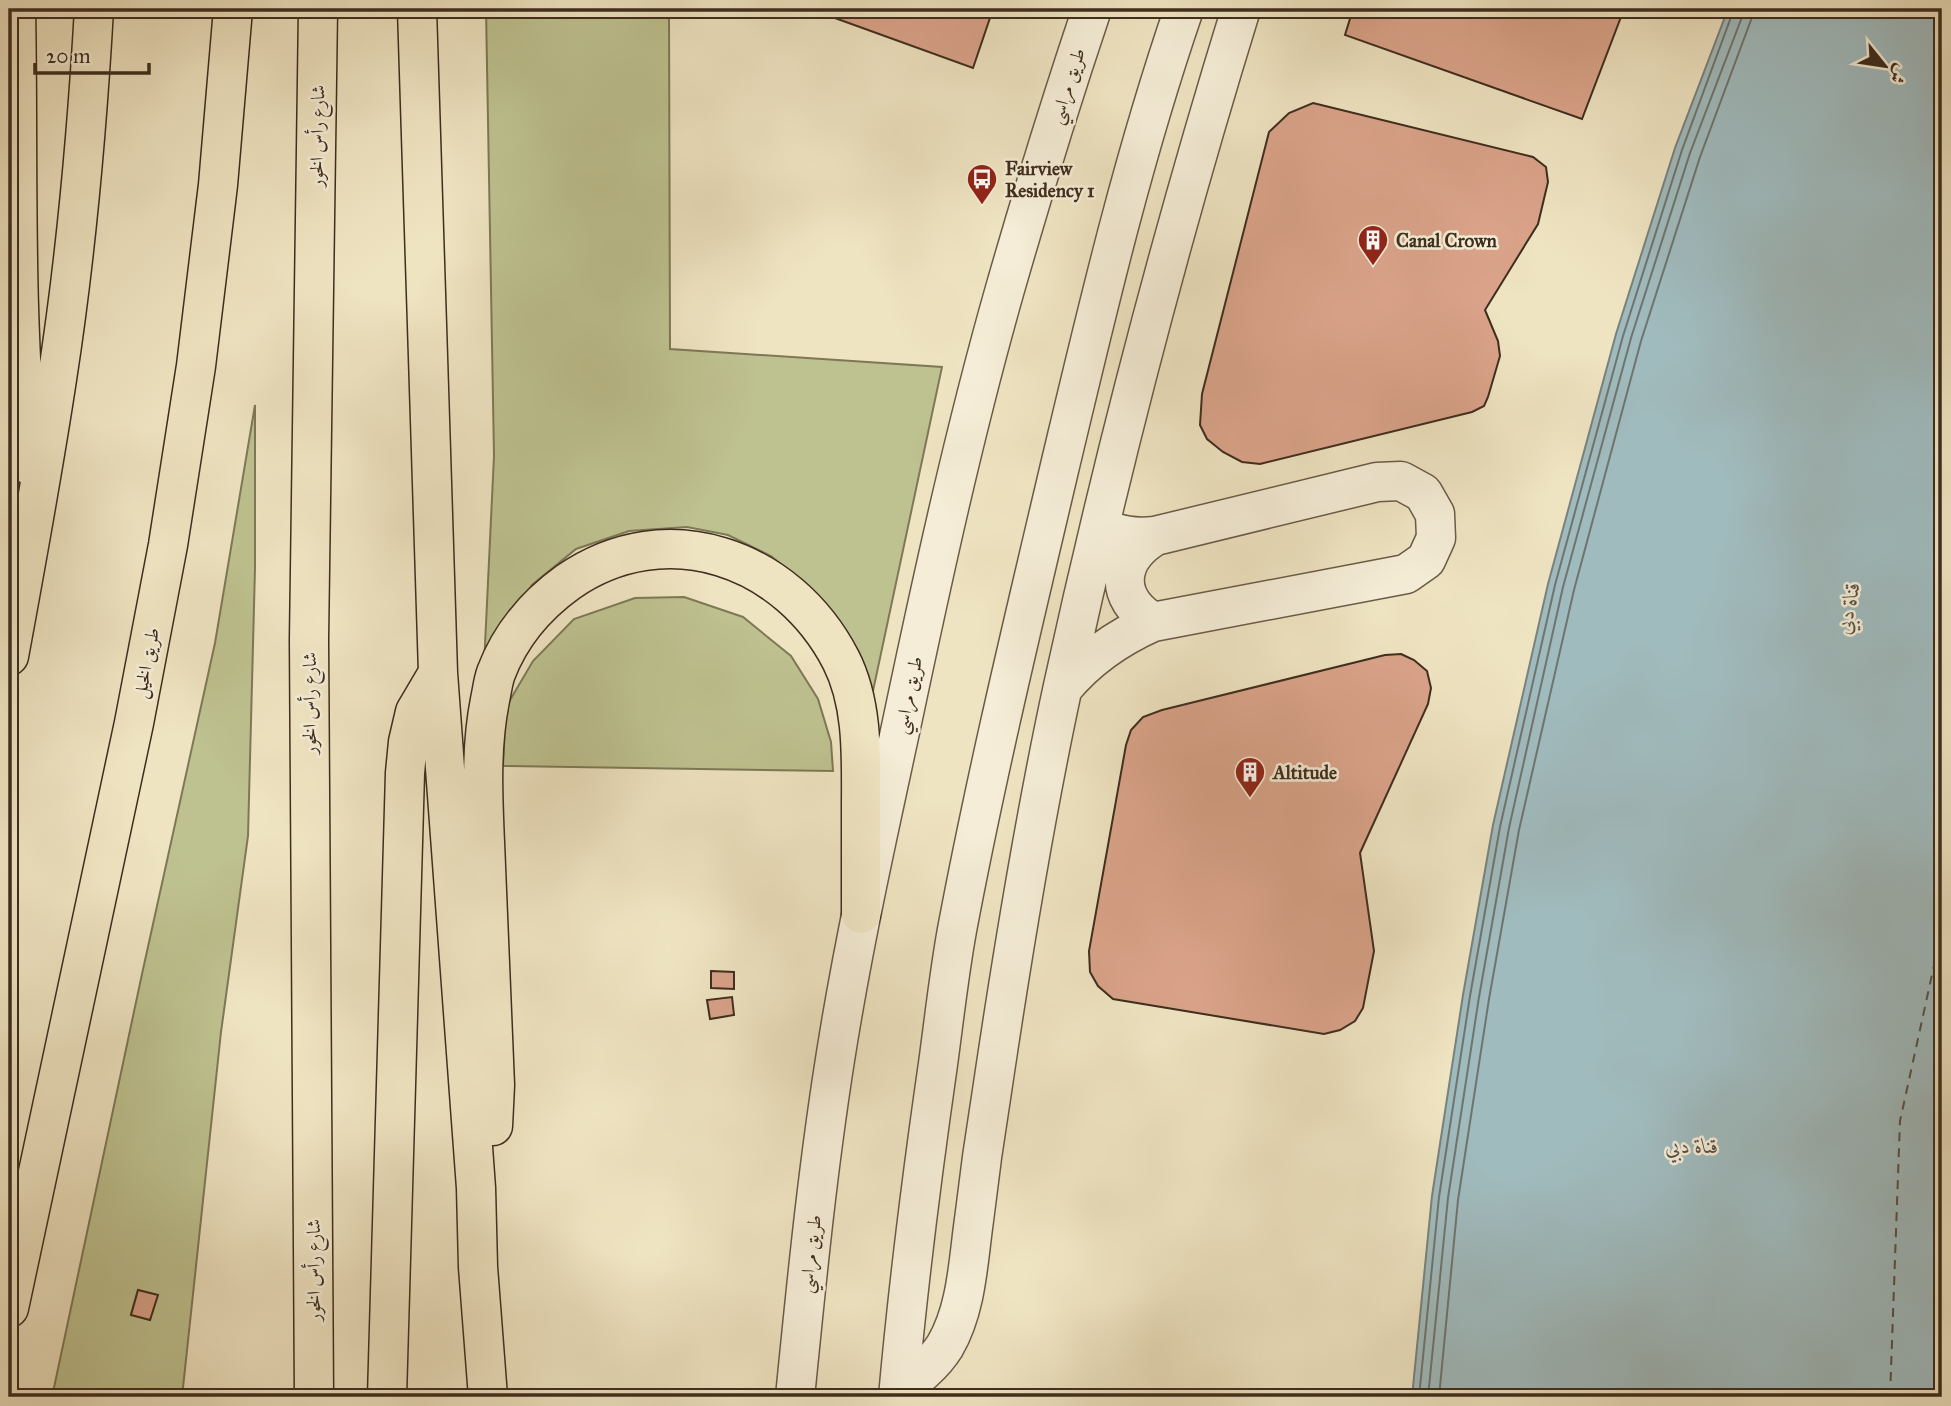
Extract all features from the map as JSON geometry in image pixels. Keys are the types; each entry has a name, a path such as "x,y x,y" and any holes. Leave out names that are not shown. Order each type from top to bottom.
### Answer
{"highway":[{"path":"16,9 20,352 35,520"},
{"path":"9,656 35,520 58,376 76,231 94,9"},
{"name":"طريق الخيل","path":"9,1308 134,723 169,545 200,338 218,185 233,9"},
{"name":"شارع رأس الخور","path":"314,1397 309,640 318,9"},
{"path":"417,9 438,673 476,1188 478,1267 488,1397"},
{"path":"476,1188 492,1139 495,1085 482,779 486,720 496,674 517,631 549,596 588,568 633,552 681,549 714,554 747,566 777,583 803,606 824,632 842,662 853,697 861,746 861,914"},
{"path":"387,1397 405,773 415,712 438,673"}],"street":[{"name":"طريق مراسي","path":"795,1397 821,1157 861,914 959,468 1005,290 1057,113 1092,9"},
{"path":"898,1394 923,1169 956,934 978,824 1089,341 1128,194 1170,48 1184,9"},
{"path":"898,1394 924,1372 944,1348 958,1319 965,1288 1004,1010 1027,872 1063,688 1152,316 1241,9"},
{"path":"1063,688 1094,655 1132,631 1153,622 1406,574 1426,560 1437,538 1435,514 1423,493 1401,481 1377,482 1155,536 1127,537 1101,527"},
{"path":"1153,622 1140,614 1130,602 1125,586 1125,571 1131,556 1142,544 1155,536"}],"green space":[{"path":"486,9 669,9 670,349 942,367 873,691 836,623 806,584 771,556 728,535 687,527 629,531 576,549 532,585 484,666 494,456"},
{"path":"255,405 255,568 248,836 221,1032 182,1397 52,1397 142,974 215,643","holes":["138,1290 157,1295 150,1320 131,1314"]},
{"path":"684,597 743,617 791,656 818,699 831,742 833,771 503,766 506,707 533,661 574,619 635,598"}],"water":[{"name":"قناة دبي","path":"1728,9 1942,9 1942,1397 1412,1397 1432,1196 1493,825 1548,584 1616,334 1675,148"}],"building":[{"path":"810,9 993,9 973,68"},
{"path":"1353,9 1624,9 1582,119 1345,35"},
{"name":"Canal Crown","path":"1313,103 1533,157 1546,167 1548,182 1538,224 1485,310 1498,341 1500,356 1484,406 1472,412 1260,464 1242,462 1207,439 1200,425 1202,394 1269,132 1289,113"},
{"name":"Altitude","path":"1401,654 1427,671 1431,688 1428,704 1360,853 1374,951 1363,1008 1355,1021 1340,1030 1324,1034 1113,999 1098,986 1090,972 1089,951 1126,745 1131,730 1143,717 1162,710 1385,655"},
{"path":"711,971 734,972 734,989 711,988"},
{"path":"732,997 734,1015 710,1019 707,1000"},
{"path":"138,1290 158,1295 150,1320 131,1315"}],"ferry route":[{"path":"1890,1397 1900,1121 1942,929"}],"place":[{"name":"Fairview Residency 1","path":"982,206"},
{"name":"Canal Crown","path":"1373,267"},
{"name":"Altitude","path":"1250,799"}]}
